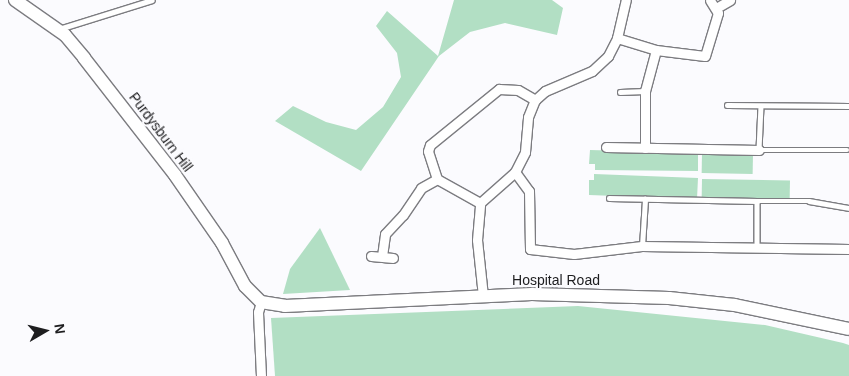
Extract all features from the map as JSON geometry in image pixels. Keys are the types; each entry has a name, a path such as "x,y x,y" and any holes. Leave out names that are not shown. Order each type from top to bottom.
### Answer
{"main road":[{"name":"Purdysburn Hill","path":"15,0 58,29 90,64 176,175 222,243 245,286 261,302"},
{"name":"Hospital Road","path":"261,302 285,306 483,296 669,298 744,307 849,329"}],"street":[{"path":"483,296 477,240 480,203 516,172 525,152 528,117 535,100 544,91 592,71 608,56 616,38 626,0"},
{"path":"710,0 718,7"},
{"path":"616,38 656,50 705,56 708,53 718,7 730,0"},
{"path":"645,148 645,91 656,50"},
{"path":"480,203 437,179 428,151 466,114 499,89 518,90 535,100"},
{"path":"606,147 759,150"},
{"path":"516,172 529,191 530,249 592,254 642,246 849,249"},
{"path":"382,256 385,234 404,215 420,188 437,179"},
{"path":"371,256 393,258"},
{"path":"261,302 258,312 261,376"}],"lane":[{"path":"58,29 152,0"},
{"path":"620,92 645,91"},
{"path":"727,105 849,106"},
{"path":"761,106 759,150 847,150"},
{"path":"609,198 757,201 809,200 849,208"},
{"path":"642,246 645,199"},
{"path":"757,201 757,247"}],"green space":[{"path":"454,0 552,0 563,8 557,35 505,23 470,32 439,56 361,171 275,121 293,106 326,122 356,130 383,107 401,77 397,53 376,26 387,11 438,56"},
{"path":"590,150 698,153 698,171 595,170 595,164 589,164"},
{"path":"702,153 753,154 753,174 702,173"},
{"path":"594,174 698,178 697,199 589,195 589,180 594,180"},
{"path":"702,179 790,181 790,201 702,199"},
{"path":"320,228 350,290 283,294 290,269"},
{"path":"578,306 765,325 843,343 849,345 849,376 275,376 271,318"}]}
